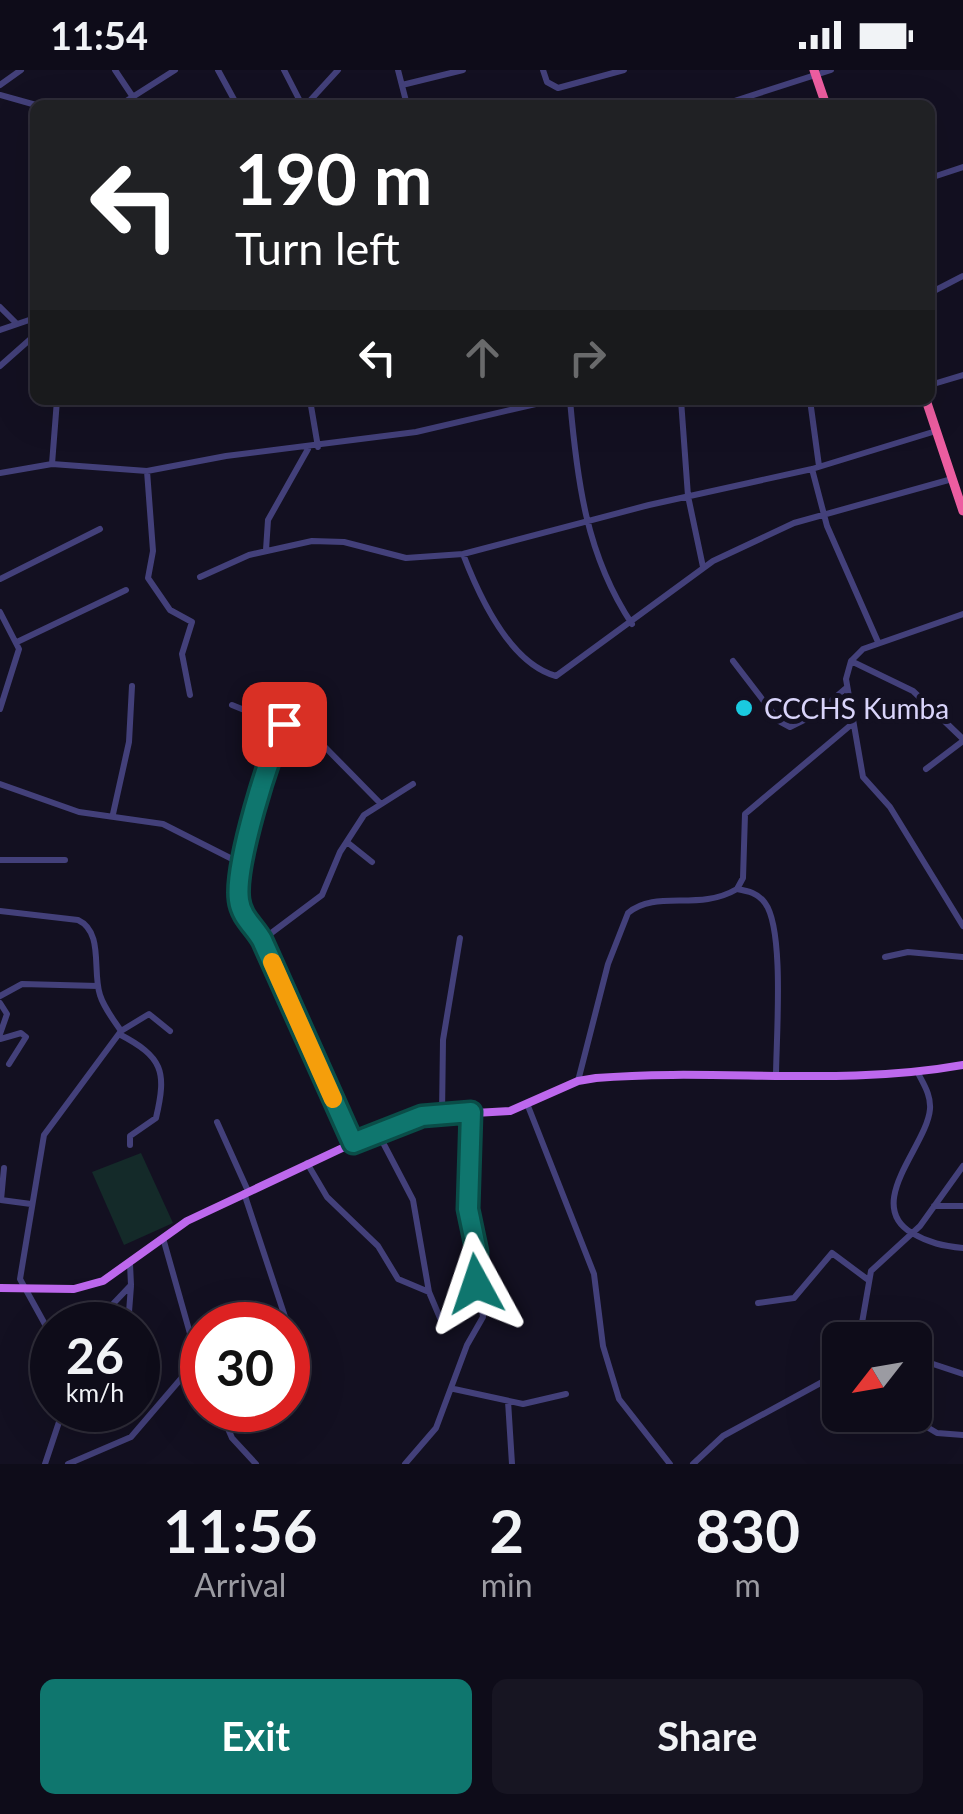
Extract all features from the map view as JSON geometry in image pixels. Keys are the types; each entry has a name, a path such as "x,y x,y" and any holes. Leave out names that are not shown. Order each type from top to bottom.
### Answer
{"highway":[{"path":"815,73 824,100"},
{"path":"928,405 962,506"}],"main road":[{"path":"0,1288 85,1287 130,1264 162,1237 246,1192 353,1143 442,1114 496,1113 528,1106 578,1080 632,1075 776,1077 918,1073 963,1065"}],"street":[{"path":"0,85 21,70"},
{"path":"114,70 133,97"},
{"path":"128,100 174,70"},
{"path":"218,70 234,100"},
{"path":"284,70 301,100"},
{"path":"309,100 338,70"},
{"path":"398,70 406,100"},
{"path":"402,85 464,70"},
{"path":"543,70 548,82 558,88 624,70"},
{"path":"737,100 830,70"},
{"path":"0,95 30,103"},
{"path":"935,176 963,167"},
{"path":"935,290 963,276"},
{"path":"0,307 15,322"},
{"path":"0,330 30,319"},
{"path":"0,366 30,339"},
{"path":"935,383 963,375"},
{"path":"52,464 57,405"},
{"path":"311,405 318,447"},
{"path":"0,473 52,464 147,472 226,456 308,449 416,432 532,405"},
{"path":"571,405 585,521 606,578 632,624"},
{"path":"681,405 688,496 704,568"},
{"path":"810,405 823,513 878,642"},
{"path":"200,577 266,550 330,540 406,558 463,554 816,467 936,430"},
{"path":"266,550 268,520 308,449"},
{"path":"147,472 153,551 148,578 170,610 192,622 182,654 190,695"},
{"path":"463,554 494,617 526,656 552,676 562,674 704,568 794,522 952,479"},
{"path":"0,579 100,529"},
{"path":"16,642 126,590"},
{"path":"0,612 18,654 0,709"},
{"path":"963,614 878,642 851,661 846,688 863,778 890,807 963,926"},
{"path":"733,661 779,722 790,727 816,714 846,688"},
{"path":"851,661 929,702 963,740 926,769"},
{"path":"113,814 129,742 132,686"},
{"path":"232,705 318,740 380,803"},
{"path":"737,889 742,878 745,814 852,724"},
{"path":"286,727 279,731 268,762 238,893 241,911 262,940 353,1143"},
{"path":"0,784 79,812 113,814 170,826 244,865"},
{"path":"262,940 322,895 364,815 413,784"},
{"path":"347,842 372,862"},
{"path":"0,860 65,860"},
{"path":"578,1080 608,964 628,912 652,900 705,902 737,889 759,896 771,914 777,963 776,1077"},
{"path":"0,911 83,921 93,938 98,986 120,1032 159,1060 162,1068 156,1118 130,1136 130,1145"},
{"path":"442,1114 443,1040 460,938"},
{"path":"885,956 908,952 963,957"},
{"path":"9,1064 26,1037 21,1033 0,1037 7,1014 0,1000 22,984 98,986"},
{"path":"31,1302 22,1288 30,1204 44,1136 120,1032 149,1014 170,1031"},
{"path":"918,1073 930,1096 928,1118 894,1194 898,1222 933,1244 963,1248"},
{"path":"528,1106 594,1274 603,1346 620,1399 670,1464"},
{"path":"405,1464 433,1433 454,1389 467,1344 483,1318 468,1209 471,1112"},
{"path":"217,1122 246,1192 281,1302"},
{"path":"378,1133 412,1200 429,1292 443,1325"},
{"path":"308,1163 327,1197 378,1246 398,1279 429,1292"},
{"path":"864,1322 868,1280 876,1264 913,1234 963,1166"},
{"path":"4,1168 1,1200 30,1204"},
{"path":"934,1206 963,1206"},
{"path":"162,1237 181,1302"},
{"path":"758,1302 794,1298 832,1254 868,1280"},
{"path":"130,1264 130,1302"},
{"path":"114,1302 131,1285"},
{"path":"932,1364 963,1374"},
{"path":"68,1464 131,1437 180,1381"},
{"path":"693,1464 723,1436 822,1382"},
{"path":"454,1389 523,1404 566,1394"},
{"path":"508,1401 512,1464"},
{"path":"932,1430 963,1434"},
{"path":"45,1464 56,1432"},
{"path":"229,1432 256,1464"}],"green space":[{"path":"141,1153 173,1223 124,1245 92,1172"}],"slow traffic":[{"path":"272,962 333,1099"}],"place":[{"name":"CCCHS Kumba","path":"744,708"}],"route":[{"path":"284,724 264,775 238,893 241,911 262,940 353,1143 422,1116 471,1112 468,1209 477,1252 476,1284"}]}
